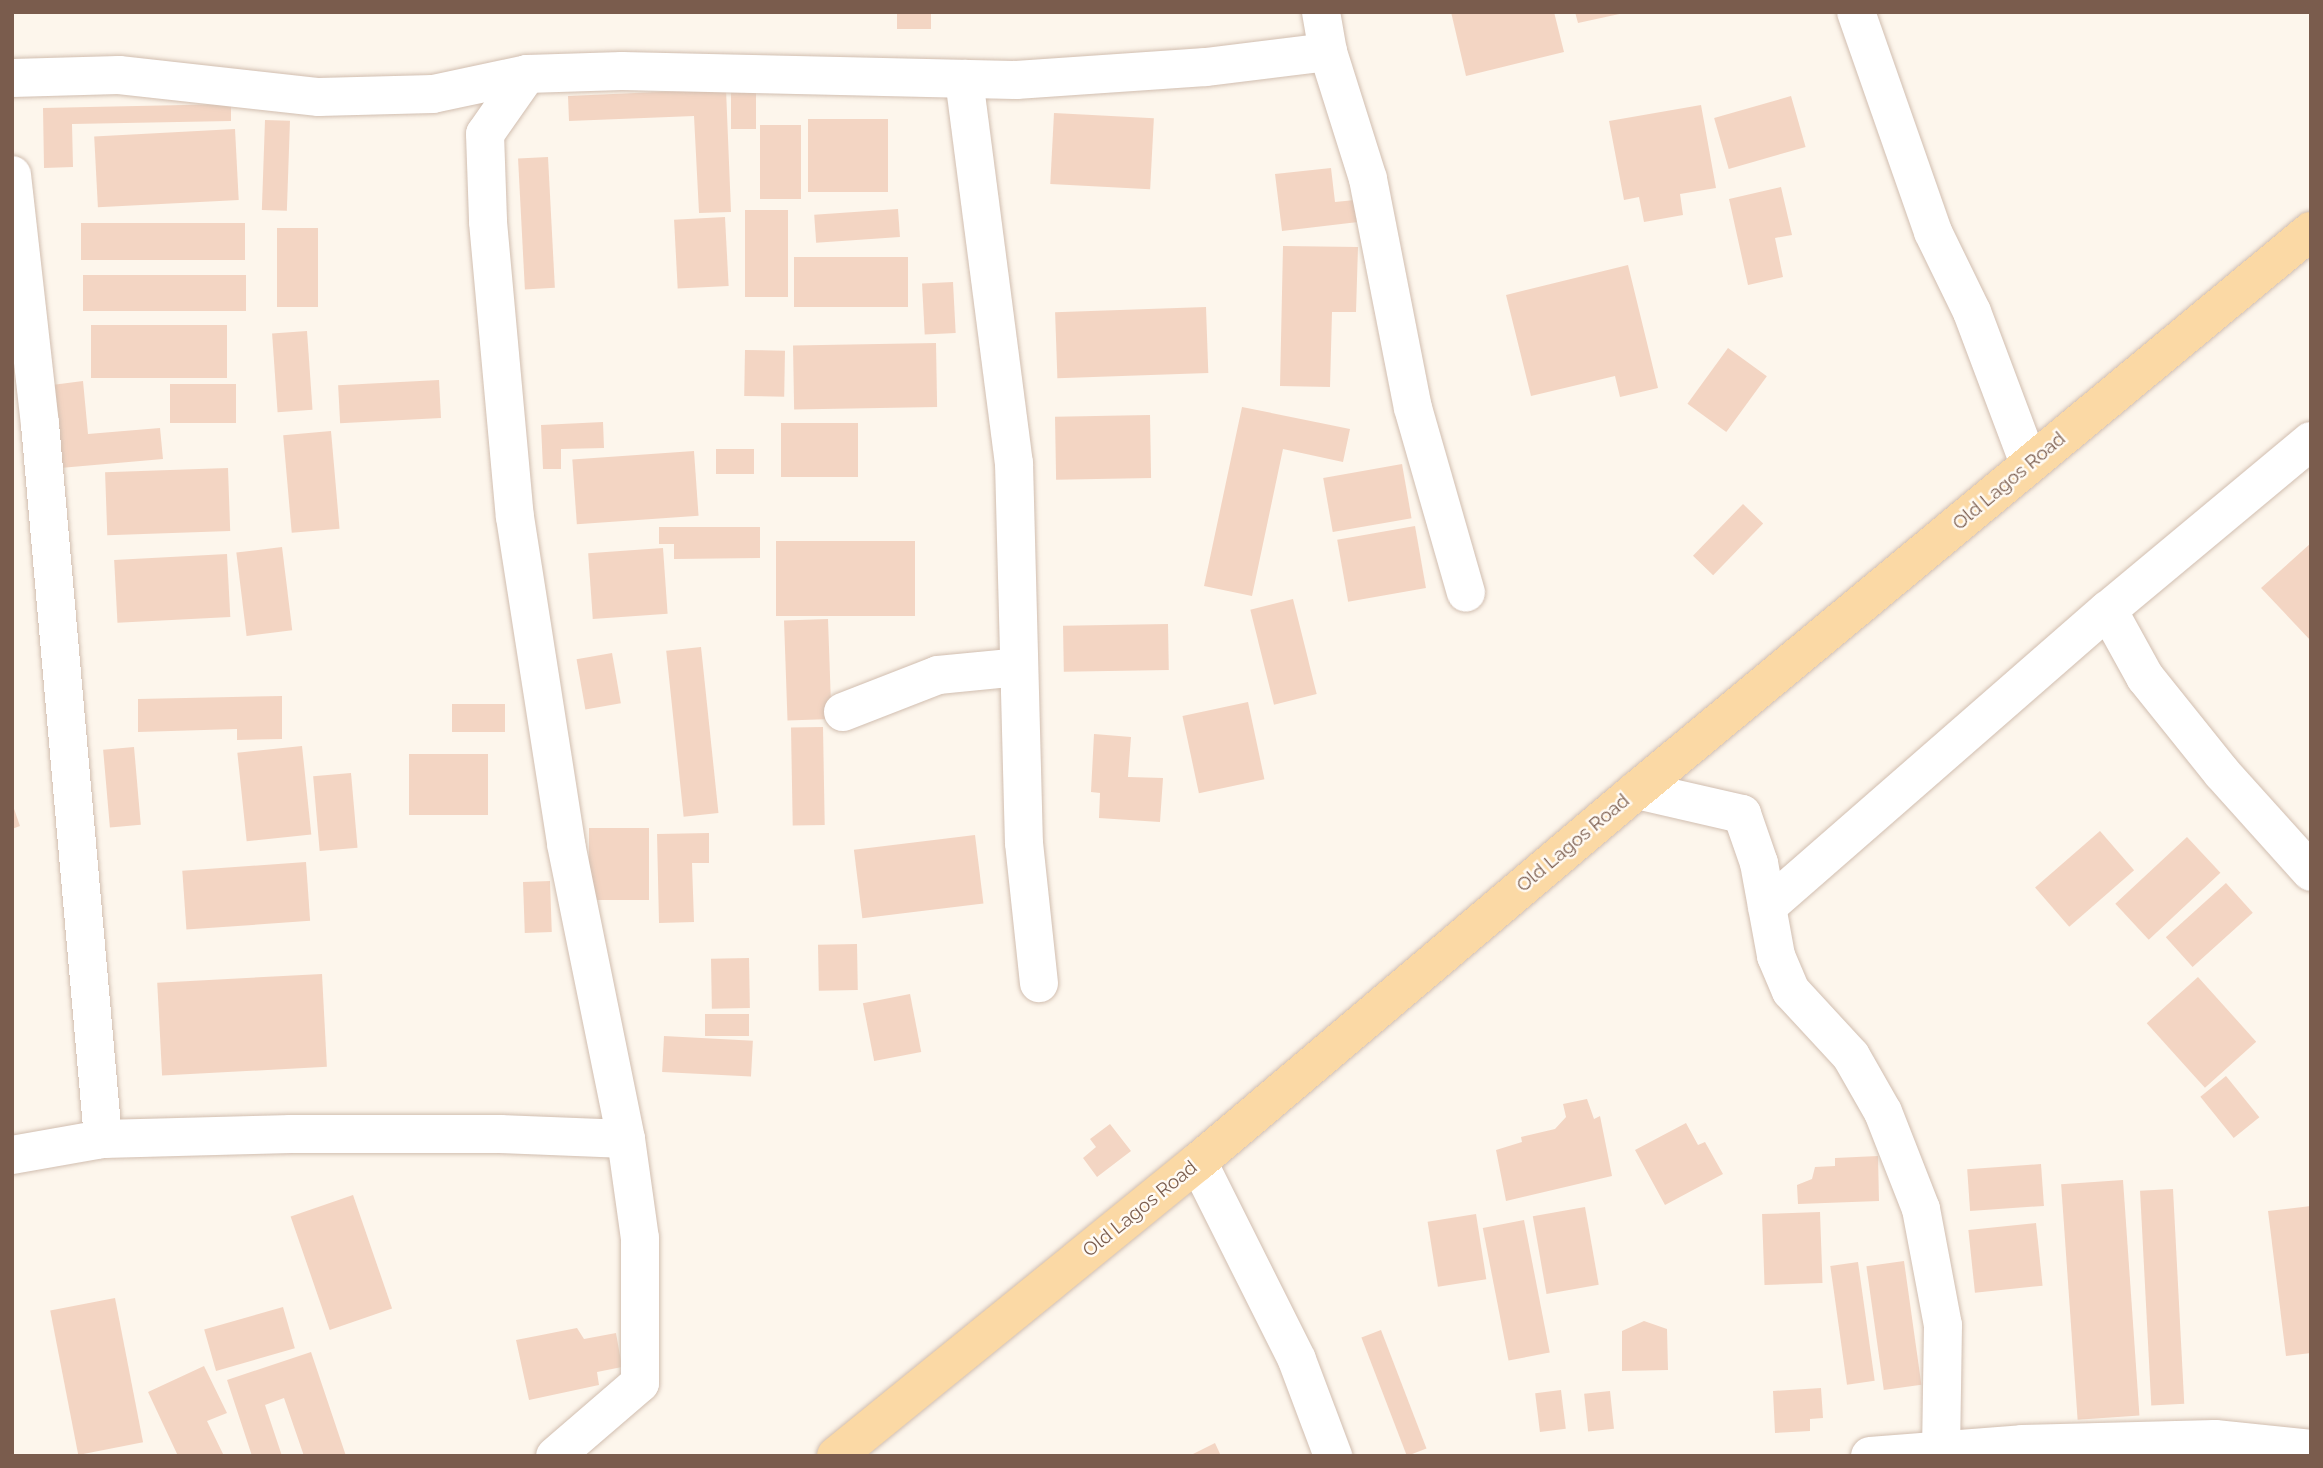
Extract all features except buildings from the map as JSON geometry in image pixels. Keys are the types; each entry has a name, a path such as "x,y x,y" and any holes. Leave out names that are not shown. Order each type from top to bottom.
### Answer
{"main road":[{"name":"Old Lagos Road","path":"836,1456 1198,1162 1637,790 2311,231"}],"street":[{"path":"1321,12 1328,52 1368,179 1413,408 1466,593"},
{"path":"1856,12 1933,232 1972,312 2029,464"},
{"path":"12,78 119,75 318,97 433,94 527,74 622,71 964,79 1206,67 1328,52"},
{"path":"527,74 485,134 488,222 515,517 566,844 626,1139 640,1238 640,1383 555,1456"},
{"path":"964,79 1014,463 1024,843 1039,983"},
{"path":"433,94 485,134"},
{"path":"12,175 26,427 103,1139"},
{"path":"1767,907 2108,610 2311,441"},
{"path":"2108,610 2145,677 2222,774 2311,872"},
{"path":"843,712 938,675 1019,667"},
{"path":"1637,790 1742,814 1759,863 1776,956 1791,991 1851,1056 1883,1112 1921,1209 1943,1325 1941,1451"},
{"path":"12,1155 103,1139 500,1134 626,1139"},
{"path":"1198,1162 1297,1360 1333,1456"},
{"path":"1870,1456 2215,1440 2288,1450"}]}
